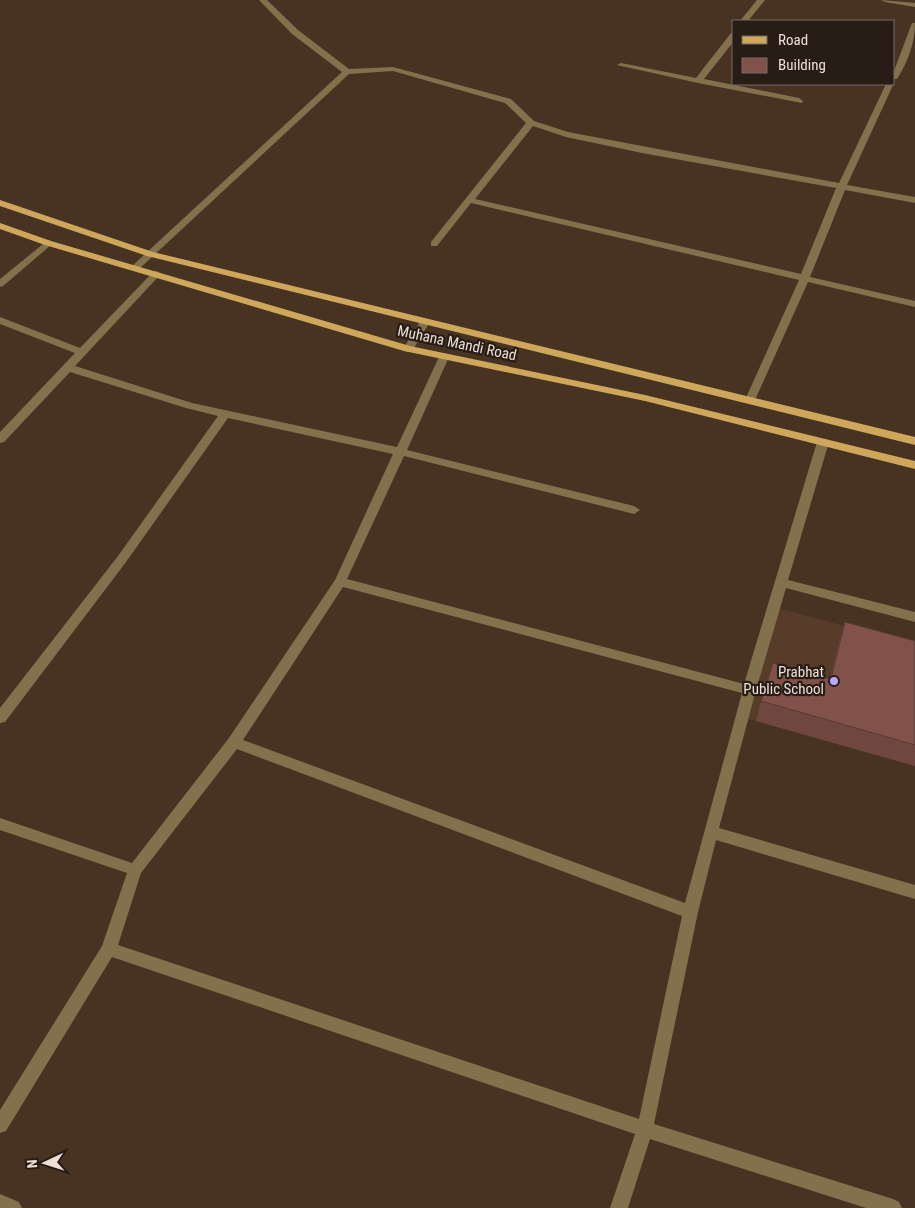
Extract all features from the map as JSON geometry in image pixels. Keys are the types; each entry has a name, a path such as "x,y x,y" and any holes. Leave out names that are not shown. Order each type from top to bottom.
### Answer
{"main road":[{"path":"0,203 150,254 915,441"},
{"name":"Muhana Mandi Road","path":"0,226 48,243 408,349 645,398 915,465"}],"street":[{"path":"263,0 295,32 347,72"},
{"path":"745,20 761,0"},
{"path":"885,0 915,6"},
{"path":"895,75 915,25"},
{"path":"698,81 732,38"},
{"path":"903,57 915,59"},
{"path":"621,65 798,101"},
{"path":"135,268 347,72 393,69 508,101 531,123 566,134 841,188 915,200"},
{"path":"750,400 841,188 890,85"},
{"path":"434,244 531,123"},
{"path":"469,200 915,304"},
{"path":"0,284 48,243"},
{"path":"0,438 156,274"},
{"path":"0,320 81,352"},
{"path":"408,349 425,322"},
{"path":"0,1125 108,949 135,870 234,742 340,582 402,452 444,357"},
{"path":"66,367 190,406 402,452 634,510"},
{"path":"0,718 122,559 226,414"},
{"path":"619,1208 645,1129 690,912 749,690 823,442"},
{"path":"340,582 749,690"},
{"path":"780,582 915,617"},
{"path":"234,742 690,912"},
{"path":"0,824 135,870"},
{"path":"712,832 915,892"},
{"path":"108,949 645,1129 893,1208"},
{"path":"0,1203 13,1208"}],"shaded area":[{"name":"Prabhat Public School","path":"774,607 915,645 915,766 742,717"}],"building":[{"path":"845,622 915,641 915,745 761,701 773,663 831,679"}],"place":[{"name":"Prabhat Public School","path":"834,681"}]}
